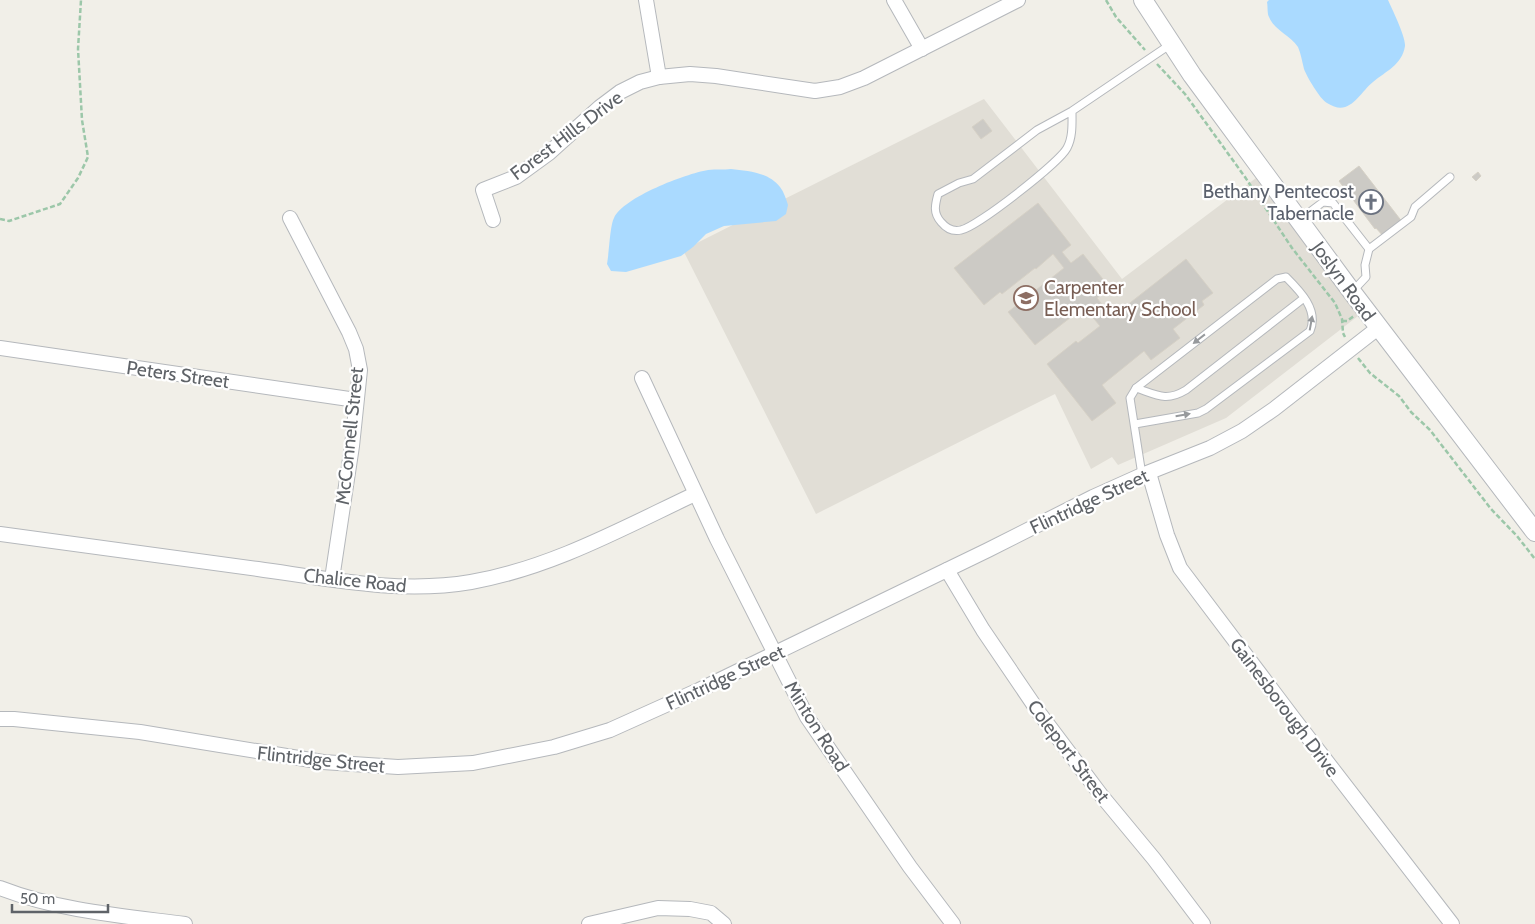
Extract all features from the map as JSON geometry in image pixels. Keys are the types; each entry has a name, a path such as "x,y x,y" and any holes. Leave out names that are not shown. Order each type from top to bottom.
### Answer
{"street":[{"path":"646,0 659,76"},
{"path":"894,0 922,49"},
{"name":"Forest Hills Drive","path":"493,220 482,190 516,177 549,153 600,106 620,92 640,82 659,76 690,74 815,90 840,87 864,78 1018,0"},
{"name":"Joslyn Road","path":"1143,0 1192,75 1378,328 1535,532"},
{"name":"McConnell Street","path":"290,218 349,332 356,350 360,370 352,446 332,580"},
{"name":"Flintridge Street","path":"0,719 14,718 140,732 323,762 398,767 473,763 554,747 610,730 775,654 1092,497 1210,448 1242,432 1378,328"},
{"name":"Peters Street","path":"0,348 356,400"},
{"name":"Minton Road","path":"642,378 696,494 807,717 910,867 953,924"},
{"name":"Gainesborough Drive","path":"1145,474 1180,568 1282,704 1452,924"},
{"name":"Chalice Road","path":"0,534 364,585 430,586 471,582 517,572 609,535 696,494"},
{"name":"Coleport Street","path":"946,570 983,630 1040,714 1203,924"},
{"path":"0,888 37,901 99,918 185,924"},
{"path":"589,924 658,908 690,909 711,913 724,924"}],"lane":[{"path":"1072,111 1072,134 1067,149 1054,163 979,222 962,230 953,231 943,225 938,218 934,206 938,194 973,179 1037,130 1072,111 1171,44"},
{"path":"1352,292 1366,277 1365,265 1370,249 1411,217 1415,207 1450,177"},
{"path":"1299,220 1324,202 1333,203 1370,249"},
{"path":"1134,424 1198,413 1220,400 1310,331 1312,315 1304,298 1286,277 1277,279 1136,388 1130,398 1134,424 1145,474"},
{"path":"1136,388 1163,397 1171,398 1178,395 1304,298"}],"path":[{"path":"0,219 9,221 60,204 78,178 88,157 82,120 78,49 82,0"},
{"path":"1106,0 1131,35 1185,94 1245,177 1292,248 1335,303 1342,321 1343,332 1352,349 1370,373 1399,396 1411,412 1430,430 1491,509 1517,536 1535,559"},
{"path":"1342,321 1347,321"}],"shaded area":[{"name":"Carpenter Elementary School","path":"984,99 1122,279 1256,178 1358,316 1226,418 1118,465 1112,457 1091,469 1055,394 816,514 683,250"}],"water":[{"path":"1269,0 1388,0 1405,42 1401,58 1348,106 1342,108 1335,107 1324,101 1314,88 1304,69 1298,47 1271,22 1268,15 1267,2"},
{"path":"731,169 764,175 775,182 784,193 788,205 786,214 776,221 724,226 706,234 681,256 626,272 611,271 607,264 611,233 614,218 620,210 642,195 671,181 708,170"}],"building":[{"path":"983,119 992,131 981,139 972,127"},
{"name":"Bethany Pentecost Tabernacle","path":"1359,166 1403,223 1384,237 1375,229 1339,181"},
{"path":"1478,172 1481,176 1476,181 1472,177"},
{"path":"1038,203 1071,245 1062,252 1071,263 1083,254 1110,288 1097,298 1112,317 1186,259 1213,293 1202,301 1204,305 1173,329 1180,338 1151,360 1144,351 1102,385 1116,403 1092,421 1047,364 1076,341 1078,343 1100,326 1084,307 1035,345 1008,312 1064,268 1053,254 1036,269 1002,294 1000,292 984,305 954,268"}],"place":[{"name":"Bethany Pentecost Tabernacle","path":"1371,202"},
{"name":"Carpenter Elementary School","path":"1026,298"}]}
